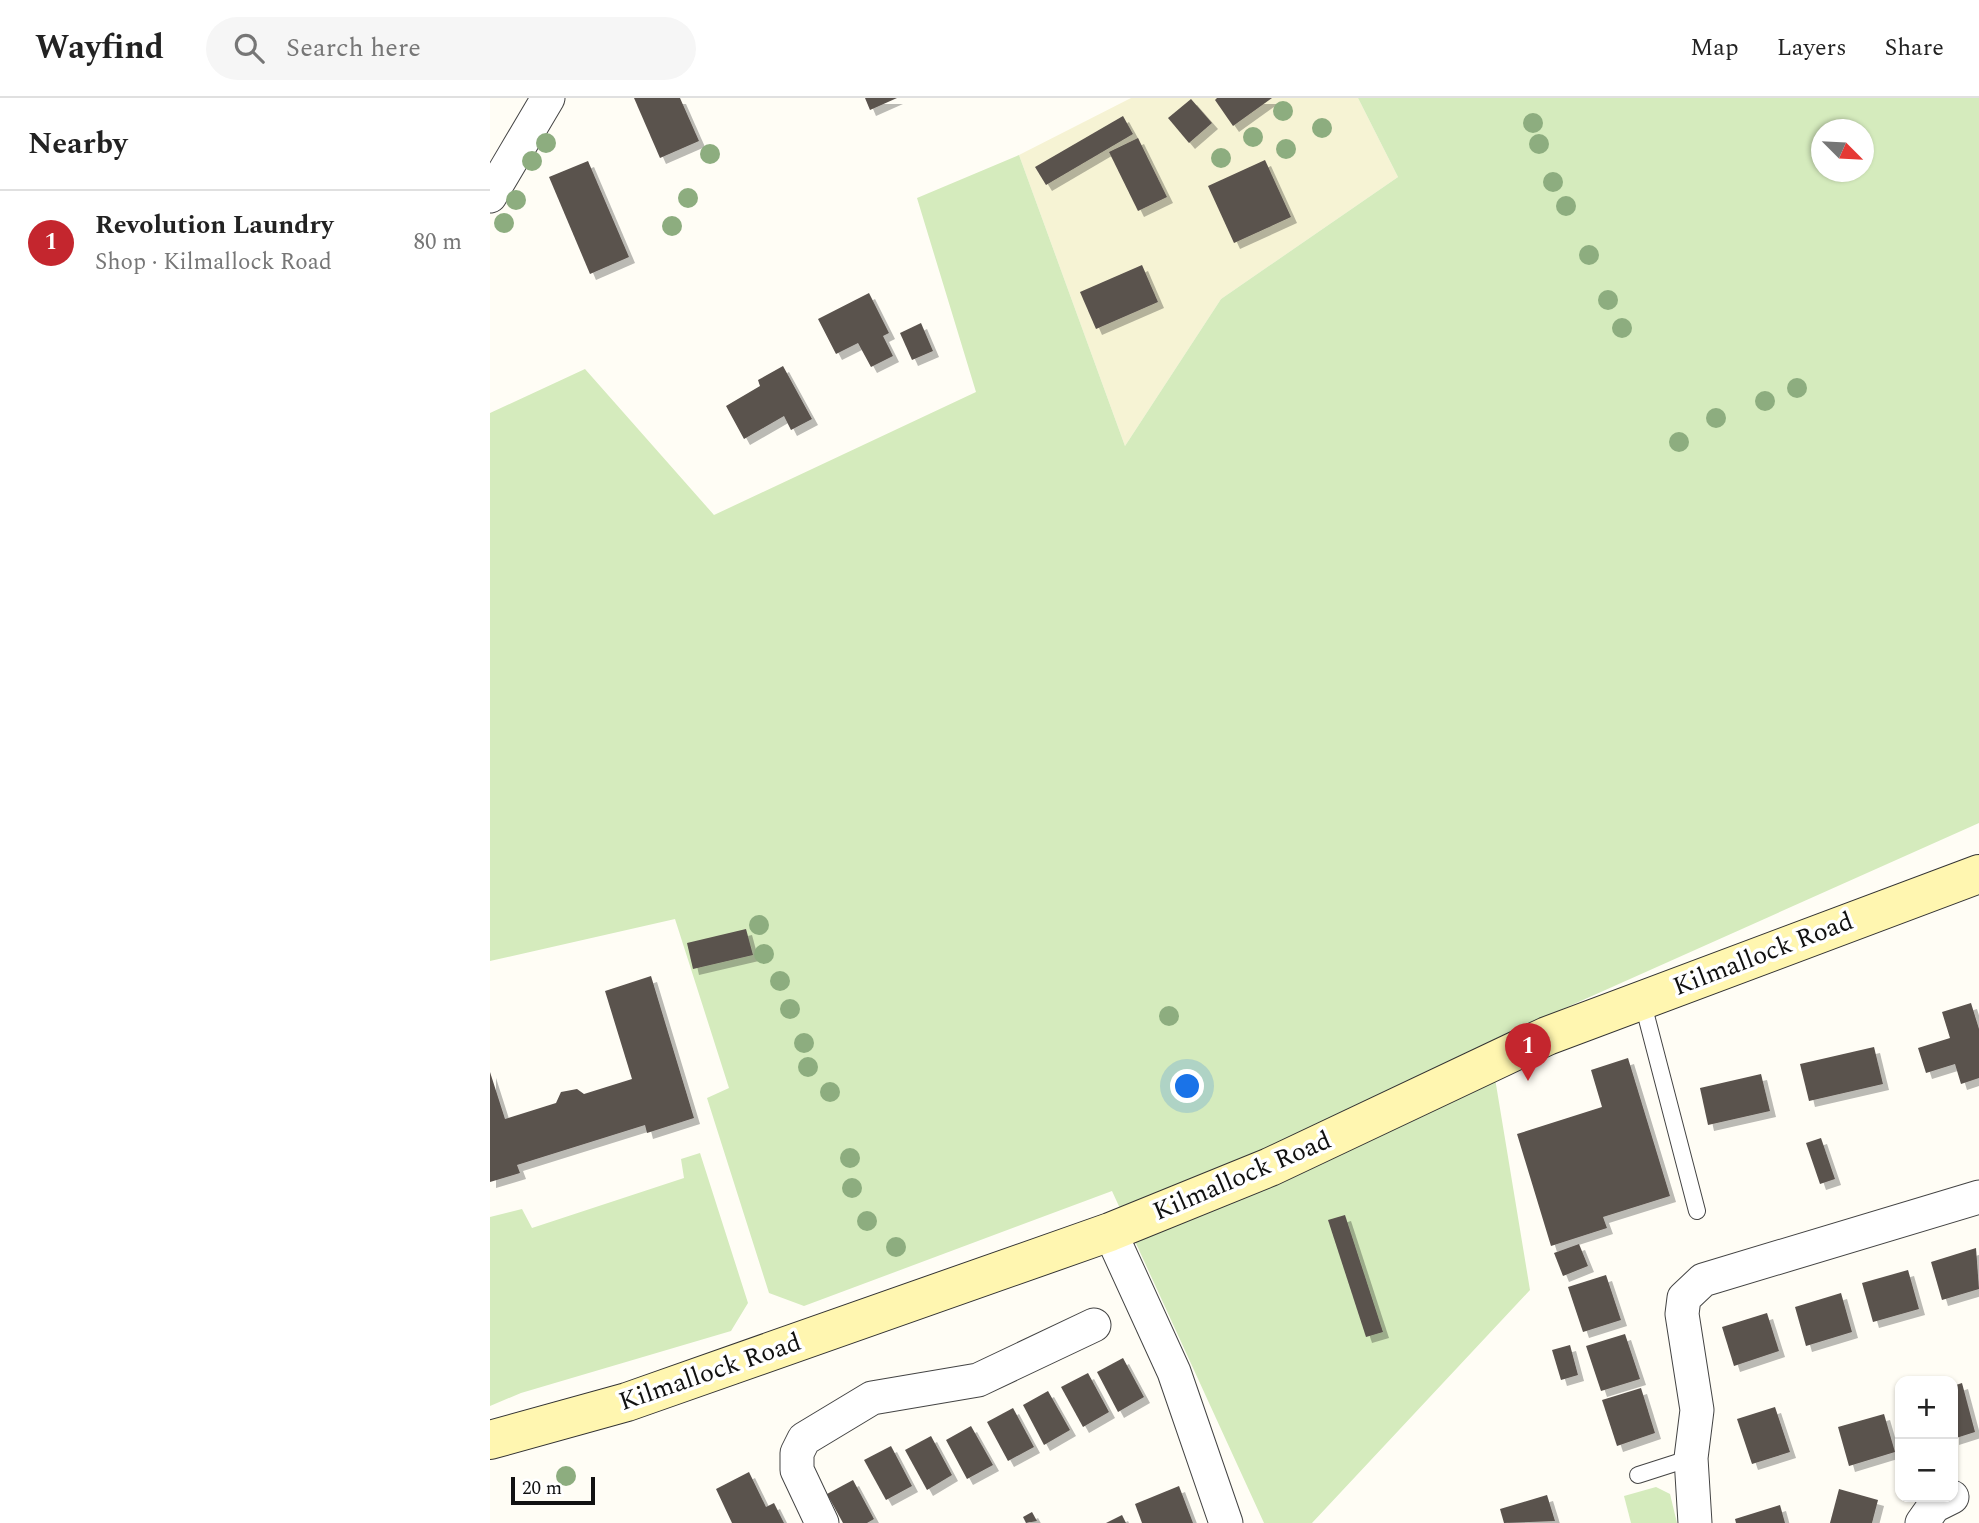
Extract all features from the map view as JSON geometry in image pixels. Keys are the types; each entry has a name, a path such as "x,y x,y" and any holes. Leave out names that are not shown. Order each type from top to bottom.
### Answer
{"main road":[{"name":"Kilmallock Road","path":"490,1440 627,1402 1110,1233 1270,1167 1547,1036 1979,874"}],"street":[{"path":"490,196 548,98"},
{"path":"1695,1523 1691,1458 1697,1410 1682,1314 1684,1298 1703,1280 1979,1197"},
{"path":"1110,1233 1174,1372 1226,1523"},
{"path":"822,1523 797,1470 797,1453 804,1439 872,1398 974,1372 1094,1325"},
{"path":"1958,1495 1979,1488"},
{"path":"1922,1523 1934,1506 1942,1502"}],"lane":[{"path":"1642,1000 1697,1211"},
{"path":"1638,1475 1691,1458"}],"shaded area":[{"path":"1131,98 1358,98 1398,177 1221,299 1125,446 1019,155"}],"green space":[{"path":"1358,98 1979,98 1979,823 1489,1042 1530,1290 1312,1523 1264,1523 1112,1191 804,1306 769,1293 707,1098 729,1088 675,919 490,961 490,413 585,369 714,515 976,392 917,198 1019,155 1125,446 1221,299 1398,177"},
{"path":"700,1153 748,1303 731,1331 521,1393 490,1406 490,1217 522,1209 532,1228 684,1178 681,1159"},
{"path":"1656,1487 1670,1494 1677,1523 1631,1523 1624,1496"}],"building":[{"path":"634,98 680,98 699,141 660,158"},
{"path":"865,98 897,98 870,110"},
{"path":"1272,98 1233,126 1215,100"},
{"path":"1191,99 1212,123 1189,143 1168,118"},
{"path":"1123,116 1133,134 1046,185 1035,167"},
{"path":"1138,138 1167,197 1138,211 1109,152"},
{"path":"1265,160 1291,217 1234,243 1208,186"},
{"path":"588,161 629,257 590,274 549,177"},
{"path":"1142,265 1158,302 1096,329 1080,292"},
{"path":"869,293 889,333 883,336 893,356 871,367 858,343 836,354 818,319"},
{"path":"921,323 933,351 912,360 900,333"},
{"path":"783,366 812,419 791,430 784,416 744,439 726,406 760,386 758,380"},
{"path":"746,929 753,955 693,969 687,943"},
{"path":"651,976 694,1118 647,1133 645,1125 517,1165 520,1173 490,1182 490,1072 505,1119 556,1103 561,1092 577,1089 584,1094 632,1079 605,991"},
{"path":"1971,1003 1979,1029 1979,1078 1961,1084 1955,1064 1926,1073 1918,1048 1950,1038 1942,1012"},
{"path":"1874,1047 1883,1084 1809,1101 1800,1064"},
{"path":"1628,1058 1670,1196 1603,1217 1607,1228 1551,1246 1517,1134 1602,1107 1591,1070"},
{"path":"1761,1074 1770,1111 1708,1125 1700,1088"},
{"path":"1821,1138 1835,1179 1820,1184 1806,1143"},
{"path":"1345,1215 1383,1332 1366,1337 1328,1220"},
{"path":"1579,1244 1588,1266 1563,1276 1554,1253"},
{"path":"1976,1248 1979,1289 1942,1300 1931,1262"},
{"path":"1908,1270 1919,1309 1873,1322 1862,1283"},
{"path":"1606,1275 1621,1320 1583,1332 1568,1287"},
{"path":"1841,1293 1852,1332 1806,1346 1795,1307"},
{"path":"1767,1313 1779,1351 1734,1366 1722,1327"},
{"path":"1625,1334 1640,1379 1601,1391 1586,1346"},
{"path":"1570,1345 1578,1375 1561,1380 1552,1350"},
{"path":"1123,1358 1144,1397 1118,1412 1097,1372"},
{"path":"1088,1373 1109,1412 1083,1427 1061,1387"},
{"path":"1962,1383 1975,1432 1958,1437 1958,1384"},
{"path":"1641,1388 1655,1433 1617,1446 1602,1400"},
{"path":"1048,1391 1070,1430 1044,1445 1023,1405"},
{"path":"1775,1407 1790,1452 1752,1464 1737,1419"},
{"path":"1013,1408 1034,1447 1008,1461 987,1422"},
{"path":"1884,1414 1895,1452 1849,1466 1838,1427"},
{"path":"971,1426 993,1465 967,1479 946,1440"},
{"path":"931,1436 952,1475 927,1490 905,1450"},
{"path":"891,1446 912,1486 886,1500 864,1460"},
{"path":"749,1472 766,1507 774,1503 784,1523 732,1523 716,1489"},
{"path":"853,1480 874,1519 867,1523 843,1523 827,1494"},
{"path":"1179,1486 1193,1523 1142,1523 1135,1504"},
{"path":"1839,1489 1878,1500 1872,1523 1830,1523"},
{"path":"1547,1495 1555,1521 1504,1523 1500,1509"},
{"path":"1780,1505 1785,1523 1736,1523 1735,1519"},
{"path":"1032,1512 1037,1521 1026,1523 1023,1517"},
{"path":"1122,1515 1126,1523 1106,1523"}],"place":[{"name":"Revolution Laundry","path":"1528,1081"}]}
